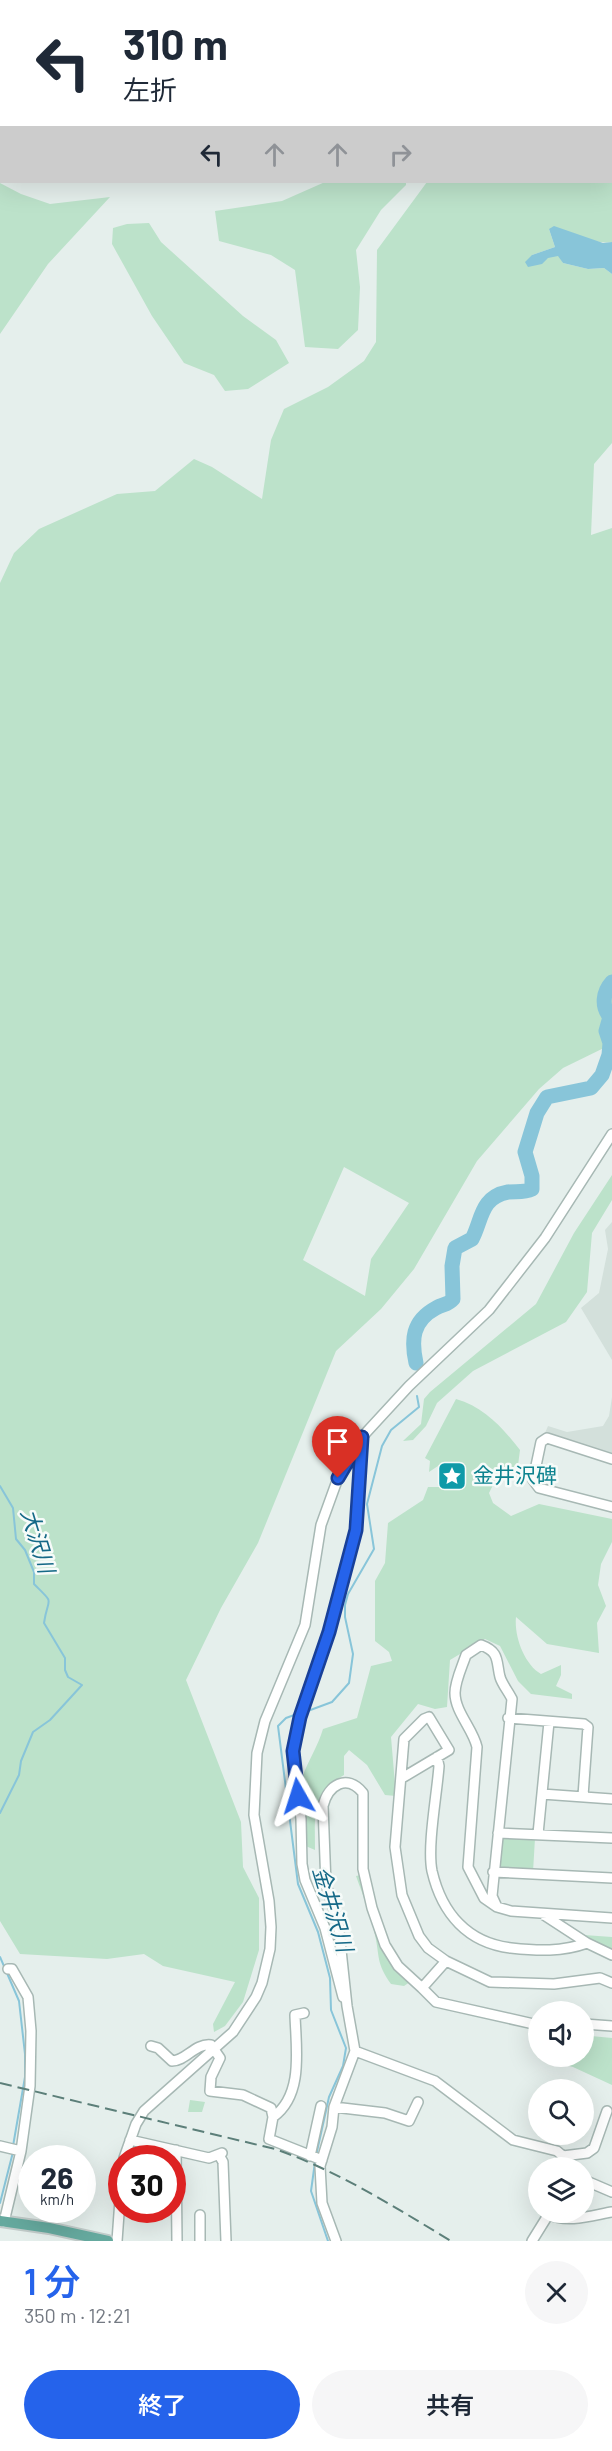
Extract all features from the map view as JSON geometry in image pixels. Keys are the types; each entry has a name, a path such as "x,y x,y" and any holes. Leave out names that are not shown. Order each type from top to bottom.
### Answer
{"main road":[{"path":"2,2221 50,2228 108,2241"}],"street":[{"path":"128,2145 144,2111 215,2050 245,2015 256,1997 266,1970 271,1927 270,1901 254,1815 257,1753 268,1712 305,1625 315,1552 328,1499 362,1437 409,1386 489,1310 545,1238 599,1150 612,1134"},
{"path":"347,2006 337,1984 333,1953 308,1887 302,1864 301,1819 293,1751 301,1713 329,1632 356,1530 362,1437"},
{"path":"612,1459 547,1438 541,1442 533,1480 539,1488 612,1507"},
{"path":"497,1907 492,1896 493,1872 508,1718 512,1699 501,1679 498,1658 488,1648 476,1647 466,1655 455,1691 459,1708 475,1735 477,1747 468,1867 484,1898 497,1907 511,1911 542,1914 612,1918"},
{"path":"402,1778 449,1750 429,1717 424,1719 404,1739 394,1847 402,1895 418,1936 428,1948 446,1961 490,1982 554,1984 600,1978 612,1983"},
{"path":"508,1718 584,1724 588,1727 583,1797"},
{"path":"538,1834 549,1722"},
{"path":"437,1757 439,1766 432,1871 453,1919 466,1933 483,1943 499,1947 554,1951 587,1943"},
{"path":"316,2158 332,2127 334,2107 355,2051 347,2006 341,1941 326,1885 323,1806 332,1788 345,1781 353,1783 363,1793 363,1869 372,1908 385,1945 398,1966 436,2002 528,2023"},
{"path":"542,1794 612,1799"},
{"path":"498,1833 612,1839"},
{"path":"493,1872 612,1878"},
{"path":"542,1914 587,1943 612,1955"},
{"path":"422,1989 446,1961"},
{"path":"8,1969 12,1969 28,1997 30,2011 30,2085 22,2145"},
{"path":"273,2117 290,2100 297,2063 295,2015 304,2013"},
{"path":"594,2025 612,2026"},
{"path":"151,2046 158,2048 172,2061 178,2061 205,2044 215,2050 220,2058 211,2077 210,2091 243,2095 270,2108 273,2117 269,2139 316,2158"},
{"path":"355,2051 435,2081 513,2140 557,2151 563,2156 587,2153 594,2148 607,2111"},
{"path":"334,2107 385,2113 409,2121 418,2102"},
{"path":"321,2106 316,2158 322,2203 336,2241"},
{"path":"130,2140 153,2145"},
{"path":"0,2146 18,2150"},
{"path":"186,2152 209,2158 221,2154 226,2241"},
{"path":"2,2221 18,2162"},
{"path":"594,2184 612,2192"},
{"path":"594,2215 612,2212"},
{"path":"200,2215 200,2241"},
{"path":"117,2241 118,2223"},
{"path":"177,2223 177,2241"},
{"path":"532,2241 544,2223"}],"shaded area":[{"path":"612,1222 612,1360 581,1308 599,1293 608,1249 605,1230"},
{"path":"612,1397 612,1454 545,1433 548,1426 567,1432 603,1426 609,1416"}],"green space":[{"path":"0,183 21,194 50,204 110,197 48,264 0,334"},
{"path":"323,183 406,183 381,210 356,250 360,287 358,330 338,349 305,347 295,270 271,255 219,241 215,211 282,201"},
{"path":"426,183 612,183 612,242 597,242 549,229 555,247 532,255 559,256 563,263 588,269 604,268 612,274 612,443 594,464 591,535 612,528 612,1044 563,1068 539,1089 477,1161 414,1269 381,1309 336,1351 258,1543 221,1608 186,1680 241,1822 243,1867 259,1898 259,1950 243,2002 225,2026 214,2032 213,2024 235,1982 163,1966 144,1954 107,1959 20,1954 0,1921 0,583 14,553 39,529 117,494 155,491 194,459 212,467 262,499 271,440 284,409 328,387 364,361 376,342 377,250","holes":["344,1167 409,1203 371,1259 365,1296 303,1260"]},
{"path":"149,223 161,242 243,316 276,340 289,363 248,389 225,391 214,375 184,363 152,316 112,244 113,228 127,224"},
{"path":"612,1175 612,1200 592,1233 587,1292 566,1322 473,1371 437,1403 426,1426 413,1440 403,1441 421,1424 424,1399 430,1392 536,1304 574,1233"},
{"path":"456,1399 475,1407 492,1419 520,1450 517,1473 495,1481 489,1493 493,1503 511,1516 539,1504 612,1519 612,1542 601,1564 598,1585 606,1606 597,1623 599,1653 547,1644 516,1617 517,1633 525,1657 541,1674 561,1665 561,1675 556,1686 572,1694 572,1699 531,1694 518,1681 500,1646 485,1639 450,1660 447,1707 435,1709 418,1704 391,1737 396,1796 385,1795 367,1765 349,1750 344,1756 344,1775 326,1790 317,1806 315,1850 301,1844 299,1802 302,1778 323,1729 357,1718 371,1666 392,1661 389,1652 375,1641 375,1581 385,1563 388,1523 423,1500 428,1487 442,1487 451,1480 448,1469 441,1464 429,1472 430,1461 425,1458"},
{"path":"505,1836 535,1838 533,1872 501,1870 498,1867 501,1838"},
{"path":"361,1875 383,1946 410,1982 404,1986 391,1984 381,1965 371,1920 356,1876"},
{"path":"584,1935 612,1937 612,1951"},
{"path":"594,2036 612,2038 612,2085 573,2067 594,2067"},
{"path":"190,2100 205,2102 202,2112 188,2112"}],"water":[{"path":"554,226 603,243 612,242 612,274 604,268 588,269 563,263 558,256 548,258 542,264 528,267 525,262 532,255 555,247 549,229"}],"waterway":[{"name":"金井沢川","path":"416,1363 414,1339 418,1325 428,1313 453,1299 452,1266 455,1248 472,1239 483,1211 492,1199 508,1192 532,1189 532,1176 525,1152 537,1113 547,1097 591,1088 602,1075 609,1055 610,1043 606,1031 610,1017 605,1008 604,999 612,982"},
{"name":"金井沢川","path":"305,1712 332,1702 349,1683 353,1654 345,1617 345,1605 348,1594 374,1549 367,1504 382,1446 391,1430 419,1407 417,1396"},
{"name":"大沢川","path":"0,1486 13,1508 16,1539 25,1550 34,1572 34,1584 49,1601 44,1623 65,1658 65,1670 68,1677 82,1685 50,1720 33,1732 21,1761 19,1775 0,1813"},
{"name":"金井沢川","path":"297,1714 286,1718 278,1726 298,1884 318,1932 330,1978 331,2010 346,2048 343,2066 329,2097 316,2156"},
{"name":"大沢川","path":"0,1957 19,2001 25,2054 25,2077 13,2146"},
{"name":"大沢川","path":"0,2203 13,2152"},
{"name":"金井沢川","path":"315,2162 311,2191 328,2241"}],"railway":[{"path":"0,2083 275,2149 343,2179 451,2241"}],"place":[{"name":"金井沢碑","path":"452,1476"}],"route":[{"path":"298,1796 293,1751 300,1717 329,1632 356,1530 362,1437 338,1478"}]}
